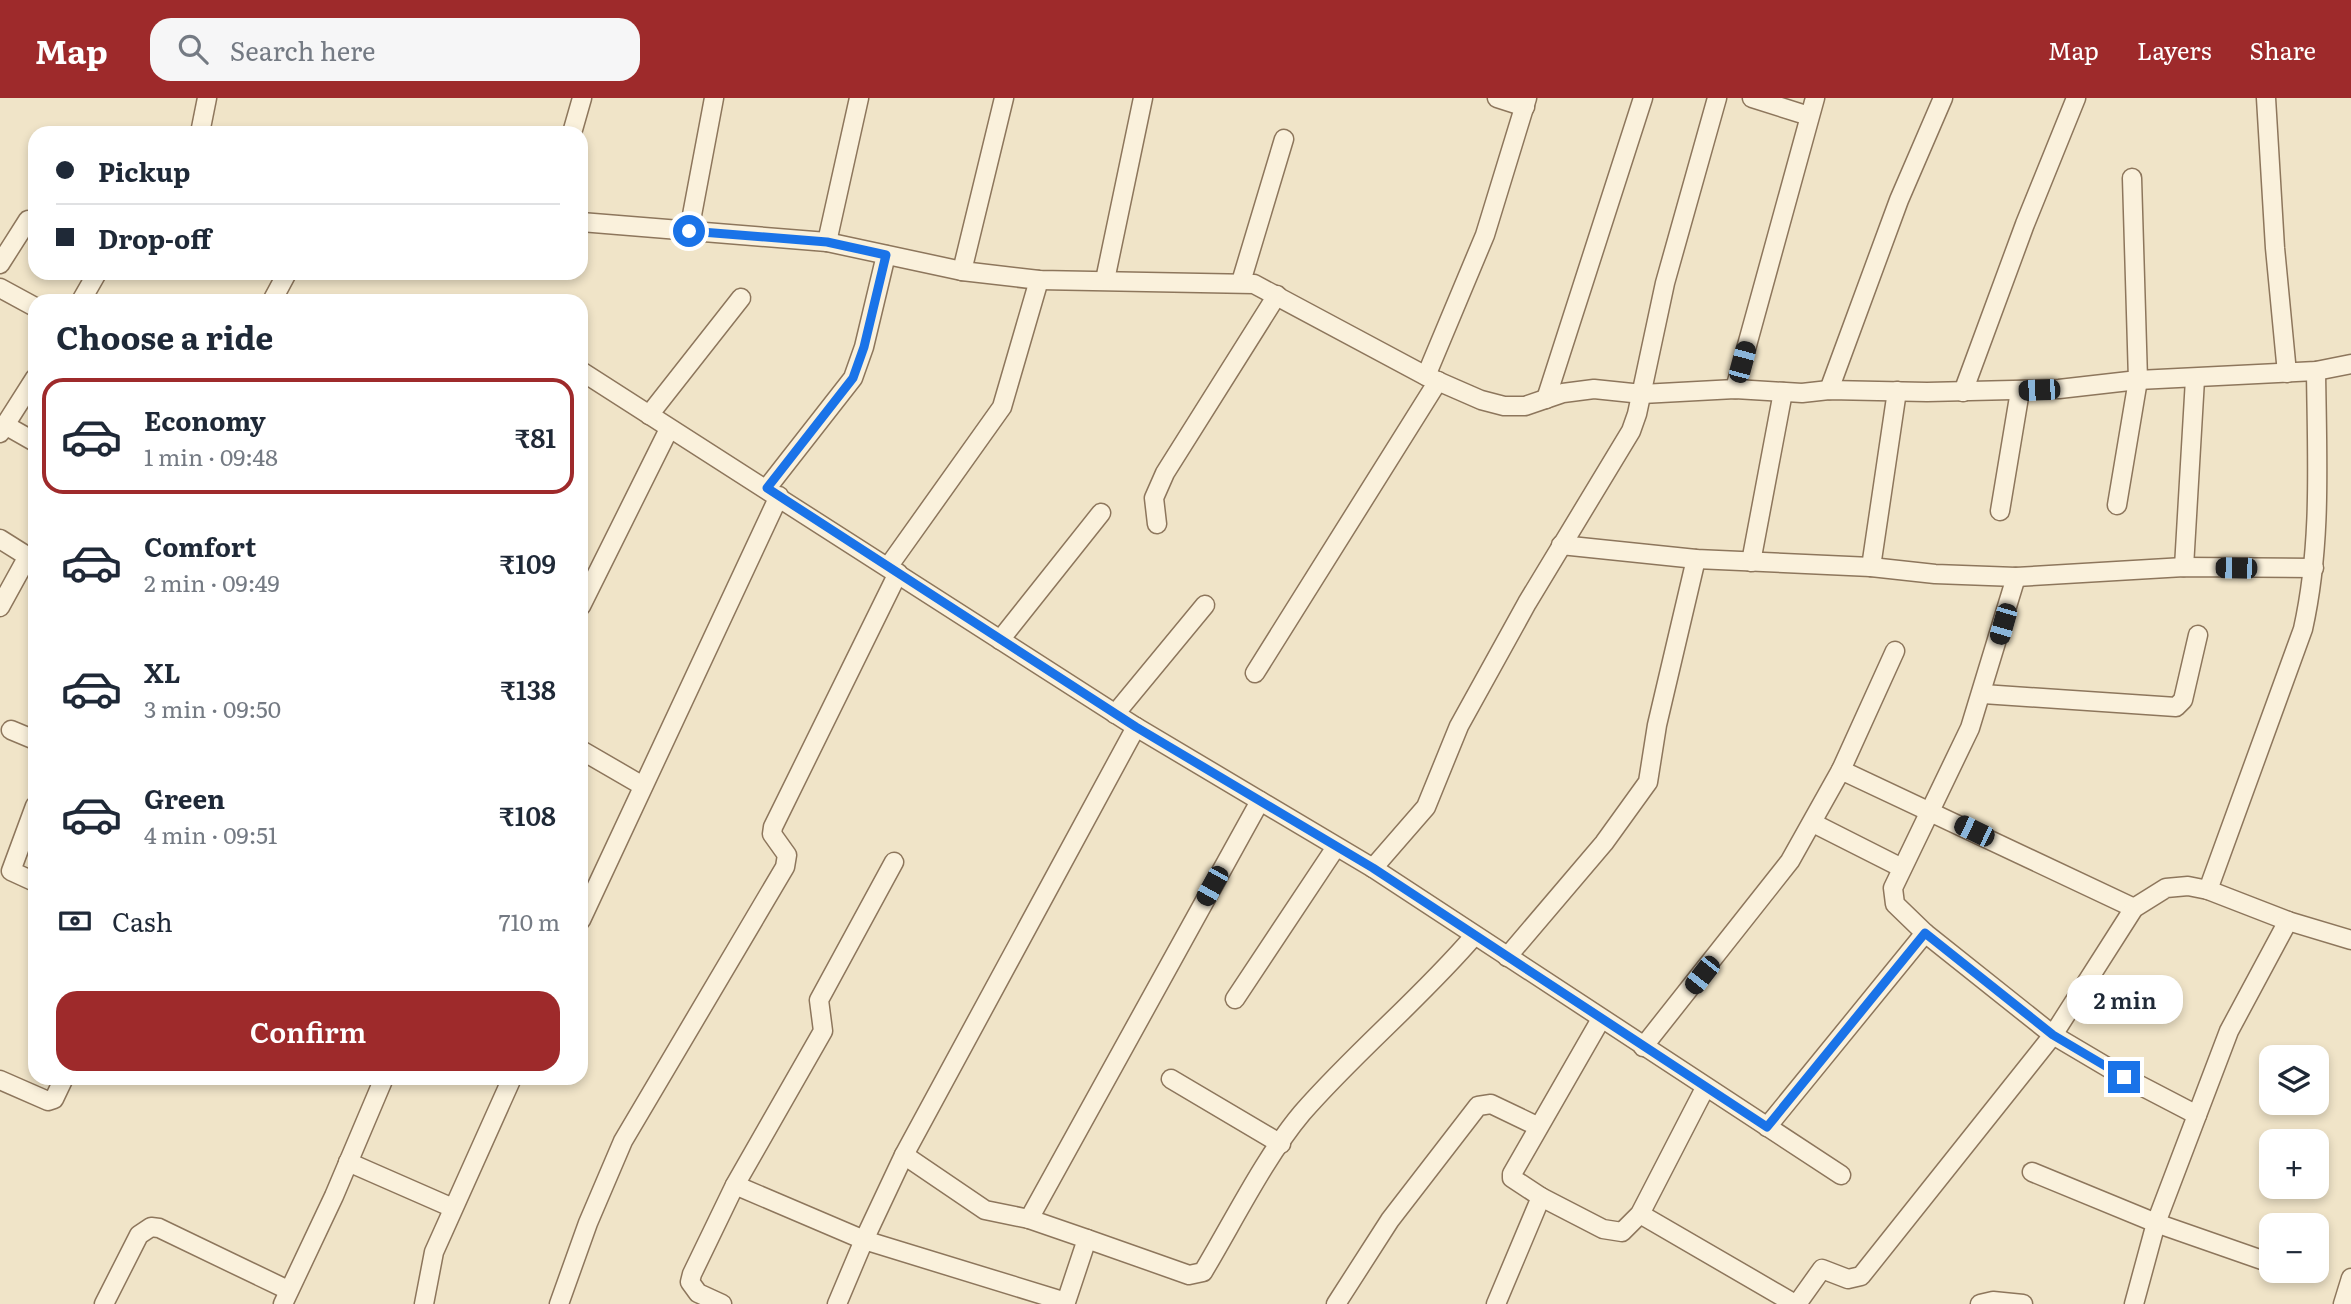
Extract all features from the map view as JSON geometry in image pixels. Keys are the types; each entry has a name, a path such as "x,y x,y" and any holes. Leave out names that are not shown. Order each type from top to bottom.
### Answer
{"street":[{"path":"202,126 207,98"},
{"path":"574,126 582,98"},
{"path":"689,231 714,98"},
{"path":"827,242 859,98"},
{"path":"962,271 1004,98"},
{"path":"1105,280 1143,98"},
{"path":"1255,673 1432,379 1485,235 1526,103 1497,98"},
{"path":"1545,399 1643,98"},
{"path":"1373,868 1426,807 1459,726 1562,545 1631,432 1642,394 1665,283 1717,98"},
{"path":"1752,98 1809,116"},
{"path":"1735,389 1815,98"},
{"path":"1829,390 1899,200 1943,98"},
{"path":"1964,392 2025,224 2076,98"},
{"path":"2266,98 2275,248 2287,373"},
{"path":"1241,282 1284,139"},
{"path":"2117,505 2138,380 2132,178"},
{"path":"0,264 28,220"},
{"path":"588,223 827,242 962,271 1039,280 1241,282 1277,295 1432,379 1481,400 1504,406 1525,405 1594,389 1642,394 1735,389 1783,392 2020,391 2138,380 2316,371 2351,364"},
{"path":"588,905 773,492 853,378 864,347 886,255"},
{"path":"559,1304 587,1223 623,1141 785,867 787,855 772,834 773,827 893,570 1002,407 1039,280"},
{"path":"0,288 28,303"},
{"path":"1157,524 1154,498 1165,473 1277,295"},
{"path":"649,415 741,298"},
{"path":"2208,890 2304,629 2314,568 2318,518 2316,371"},
{"path":"588,376 1115,714 1373,868 1841,1175"},
{"path":"2184,567 2195,379"},
{"path":"28,389 3,429 28,439"},
{"path":"1871,567 1897,391"},
{"path":"2000,511 2020,391"},
{"path":"1751,562 1783,392"},
{"path":"588,592 668,429"},
{"path":"1000,640 1101,513"},
{"path":"0,538 28,556"},
{"path":"1562,545 1696,559 1871,567 1935,575 2016,577 2184,567 2314,568"},
{"path":"1507,957 1604,843 1648,782 1657,725 1696,559"},
{"path":"0,607 28,565"},
{"path":"2016,577 1983,694 1932,811 1893,888 1895,904 1925,933 2053,1035 2124,1077 2197,1115"},
{"path":"1115,714 1205,605"},
{"path":"1983,694 2176,707 2183,700 2198,635"},
{"path":"1643,1047 1761,900 1813,823 1841,770 1895,651"},
{"path":"836,1304 904,1155 1136,727"},
{"path":"11,730 28,737"},
{"path":"588,754 643,786"},
{"path":"1841,770 2134,908"},
{"path":"1029,1219 1260,801"},
{"path":"28,821 6,868 28,879"},
{"path":"1813,823 1902,868"},
{"path":"1235,999 1336,847"},
{"path":"722,1304 698,1293 690,1282 735,1185 823,1031 819,1000 894,862"},
{"path":"1640,1214 1796,1304 1822,1269 1848,1279 1861,1276 2053,1035 2134,908 2165,888 2188,886 2208,890 2288,921 2351,940"},
{"path":"2134,1304 2156,1223 2229,1031 2288,921"},
{"path":"1767,1127 1925,933"},
{"path":"904,1155 985,1210 1029,1219 1189,1275 1199,1275 1300,1116 1333,1079 1442,974 1474,936"},
{"path":"1601,1019 1537,1126 1512,1178 1541,1197 1612,1232 1622,1233 1640,1214 1705,1088"},
{"path":"0,1080 48,1101 54,1099 61,1085"},
{"path":"1171,1080 1281,1144"},
{"path":"104,1304 139,1235 151,1227 159,1228 286,1297 381,1085"},
{"path":"424,1304 434,1252 509,1085"},
{"path":"1336,1304 1390,1220 1478,1106 1491,1104 1537,1126"},
{"path":"348,1162 453,1208"},
{"path":"2032,1172 2156,1223 2259,1259"},
{"path":"735,1185 864,1240 1068,1303 1087,1239"},
{"path":"1496,1304 1541,1197"},
{"path":"2343,1304 2351,1278"},
{"path":"1980,1304 1993,1301 2023,1304"}],"route":[{"path":"689,231 827,242 886,255 864,347 853,378 767,488 1136,727 1373,868 1767,1127 1925,933 2053,1035 2124,1077"}]}
